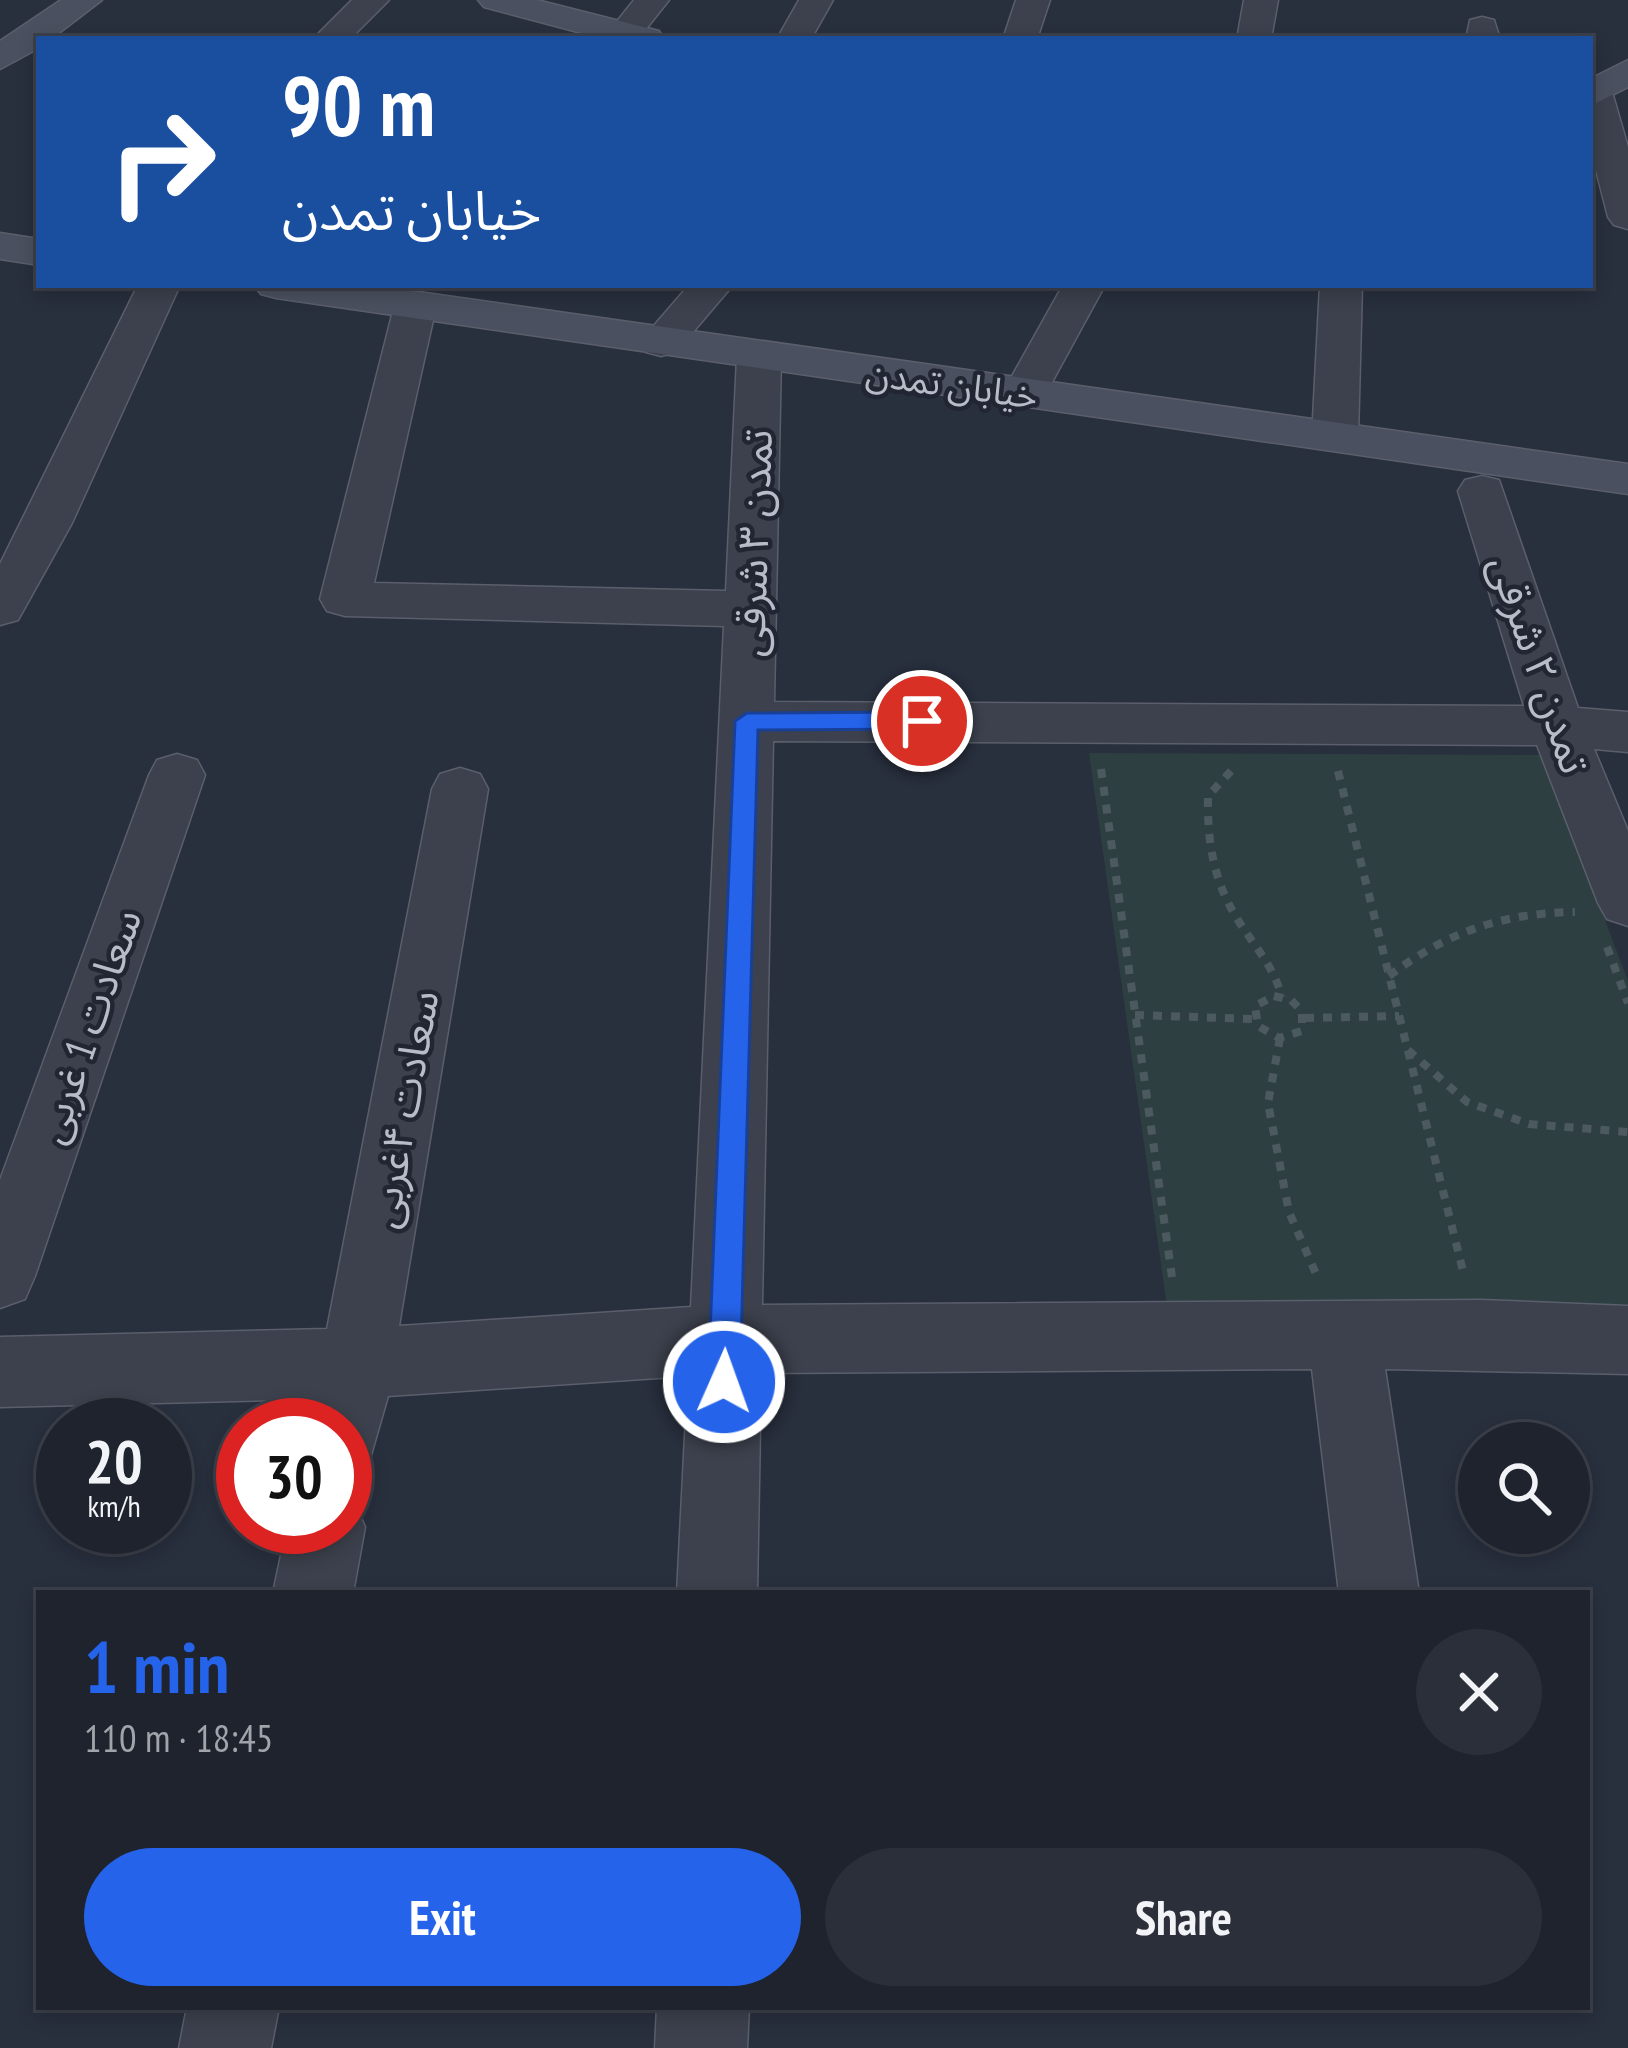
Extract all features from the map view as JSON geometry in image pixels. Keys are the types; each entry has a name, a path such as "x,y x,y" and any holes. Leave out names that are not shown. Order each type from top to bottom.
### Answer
{"street":[{"path":"0,58 84,0"},
{"path":"333,36 372,0"},
{"path":"496,0 623,36"},
{"path":"631,36 652,0"},
{"path":"796,36 816,0"},
{"path":"1021,36 1033,0"},
{"path":"1255,36 1261,0"},
{"path":"1593,92 1628,70"},
{"path":"1593,96 1628,217"},
{"path":"0,246 36,252"},
{"path":"0,608 47,524 158,288"},
{"path":"661,343 709,288"},
{"path":"1024,394 1082,288"},
{"path":"1335,437 1341,288"},
{"name":"خیابان تمدن","path":"339,289 415,307 1628,479"},
{"path":"415,307 345,599 750,609"},
{"name":"تمدن ۳ شرقی","path":"717,1590 759,357"},
{"name":"تمدن ۲ شرقی","path":"1482,491 1556,726 1608,915"},
{"path":"747,721 1556,726 1628,732"},
{"name":"سعادت 1 غربی","path":"0,1276 177,776"},
{"name":"سعادت ۴غربی","path":"351,1396 460,789"},
{"path":"0,1372 351,1396 726,1339 1480,1334 1628,1340"},
{"path":"1344,1335 1379,1590"},
{"path":"314,1590 321,1554"},
{"path":"225,2048 232,2010"},
{"path":"701,2048 703,2010"}],"path":[{"path":"1321,724 1336,762 1480,1334"},
{"path":"1099,759 1174,1290"},
{"path":"1217,760 1240,760 1208,796 1206,842 1234,914 1274,965 1282,997"},
{"path":"1390,976 1424,947 1468,927 1526,911 1608,915 1628,1003"},
{"path":"1282,997 1297,1005 1305,1018 1302,1031 1280,1038 1264,1032 1254,1019 1259,1001 1282,997"},
{"path":"1135,1015 1254,1019"},
{"path":"1305,1018 1399,1016"},
{"path":"1280,1038 1268,1103 1289,1212 1344,1335"},
{"path":"1407,1049 1467,1102 1529,1124 1628,1132"}],"shaded area":[{"path":"1089,753 1543,755 1628,981 1628,1323 1169,1321"}],"route":[{"path":"724,1382 747,721 922,721"}]}
